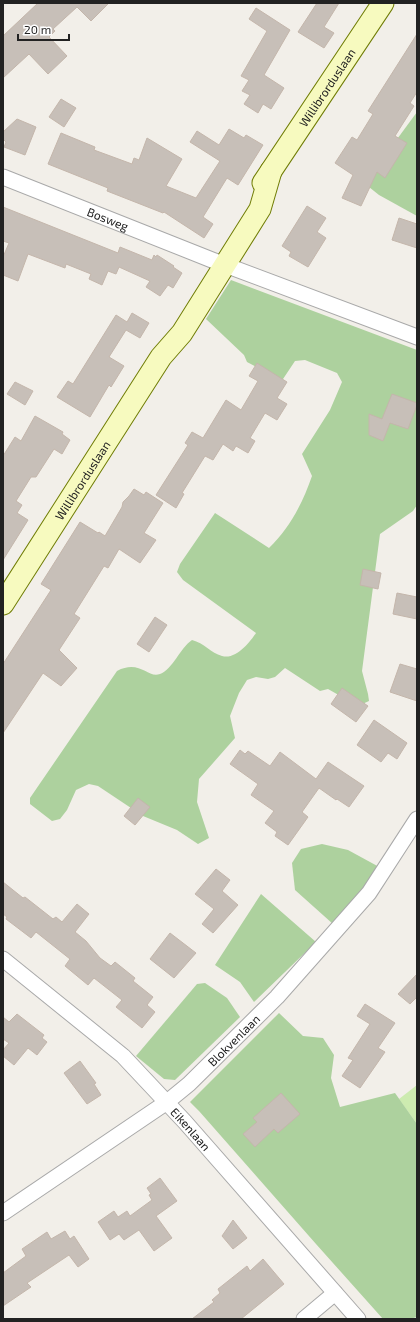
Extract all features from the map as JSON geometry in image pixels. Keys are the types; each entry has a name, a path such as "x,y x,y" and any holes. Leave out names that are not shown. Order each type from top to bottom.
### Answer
{"main road":[{"name":"Willibrorduslaan","path":"3,604 161,357 180,309 219,263 253,196 271,172 383,3"}],"street":[{"name":"Bosweg","path":"3,177 219,263 417,337"},
{"name":"Blokvenlaan","path":"3,1213 167,1102 189,1084 277,997 369,894 417,818"},
{"name":"Eikenlaan","path":"3,959 123,1056 167,1102 358,1319"},
{"path":"304,1319 335,1293"}],"green space":[{"path":"417,112 417,216 379,195 369,187 370,176"},
{"path":"231,280 417,350 417,505 413,511 380,534 362,671 369,701 358,706 328,689 320,691 285,668 275,677 268,679 256,677 247,680 239,693 230,716 235,738 199,779 197,802 209,838 198,844 177,830 143,816 98,786 89,784 76,790 67,810 60,819 52,821 30,804 30,798 117,671 132,667 151,674 160,674 169,668 192,640 200,643 218,655 227,657 242,649 256,633 183,580 177,572 180,564 215,513 269,548 277,540 295,514 312,476 302,454 330,410 342,382 337,373 305,360 295,361 283,379 279,379 247,362 244,355 206,319"},
{"path":"322,844 348,850 381,868 333,924 295,890 292,863 301,849"},
{"path":"261,894 316,942 254,1002 240,982 215,965"},
{"path":"205,983 227,998 240,1017 175,1080 164,1079 136,1056 197,984"},
{"path":"279,1013 303,1036 323,1038 334,1055 331,1078 340,1107 395,1093 417,1124 417,1317 410,1319 383,1319 190,1102"},
{"path":"417,1085 417,1124 399,1099"}],"building":[{"path":"38,3 109,3 91,21 77,7 53,29 55,31 49,37 67,56 48,74 29,54 3,78 3,36"},
{"path":"317,3 339,3 324,27 334,33 324,48 298,32"},
{"path":"256,8 290,30 264,75 284,88 271,109 263,104 258,113 244,104 250,95 242,91 249,80 241,76 267,31 249,19"},
{"path":"417,34 417,92 410,103 414,106 395,136 407,143 385,178 377,172 361,206 342,198 353,175 335,163 352,137 357,140 373,114 368,111"},
{"path":"61,99 76,108 64,127 49,117"},
{"path":"17,119 36,127 25,155 4,147 6,142 3,139 3,132"},
{"path":"229,129 244,138 246,135 263,145 238,185 227,178 203,217 213,224 204,238 164,212 163,213 107,191 108,188 48,164 61,133 95,147 94,150 132,164 134,158 139,160 147,138 182,159 166,186 196,198 220,161 190,142 197,131 219,145"},
{"path":"307,206 326,218 317,232 326,238 308,267 289,256 291,252 282,246"},
{"path":"3,207 118,253 120,247 152,260 154,255 156,257 157,255 182,273 173,288 168,285 160,296 146,287 150,281 119,267 116,274 108,271 102,285 89,279 91,274 66,264 65,268 28,254 18,281 3,275 3,257 9,243 3,241"},
{"path":"399,218 417,224 417,248 392,240"},
{"path":"132,313 149,323 140,338 126,330 109,357 124,366 111,387 109,385 90,417 57,397 68,381 73,384 116,315 127,322"},
{"path":"257,363 287,382 277,398 287,404 277,420 265,413 250,438 255,441 248,453 236,446 233,451 223,444 213,460 205,456 182,493 184,494 176,508 156,495 188,445 185,443 192,432 203,438 226,400 241,410 258,381 249,376"},
{"path":"15,382 33,391 25,405 7,394"},
{"path":"392,394 417,403 417,405 408,429 390,423 383,441 369,435 369,414 382,419"},
{"path":"35,416 63,432 62,434 70,440 62,454 54,449 36,477 31,477 16,501 22,505 17,513 28,520 3,560 3,456 15,437 21,441"},
{"path":"134,489 144,495 146,492 163,503 144,533 156,540 140,563 119,549 108,568 104,566 74,614 80,618 59,650 77,668 61,686 43,673 3,733 3,664 51,590 41,584 80,522 105,536 122,507 123,502"},
{"path":"363,569 381,573 378,589 360,585"},
{"path":"397,593 417,597 417,619 393,614"},
{"path":"155,617 167,625 149,652 137,644"},
{"path":"400,664 417,669 417,701 390,692"},
{"path":"342,688 368,706 356,722 331,704"},
{"path":"374,720 407,743 397,759 388,753 381,762 357,745"},
{"path":"240,750 245,754 248,751 270,766 280,752 316,779 328,762 364,786 349,807 319,788 302,812 308,817 288,845 275,836 277,832 265,823 274,811 251,795 258,784 230,764"},
{"path":"138,798 150,807 135,825 124,816"},
{"path":"216,869 230,880 222,891 238,905 213,933 202,924 214,909 195,894"},
{"path":"3,882 53,919 56,917 62,922 77,904 89,914 75,932 86,941 100,958 111,966 115,962 135,978 133,981 153,997 147,1005 155,1012 142,1028 116,1007 122,1000 94,978 88,985 65,966 70,959 36,932 31,938 6,919 7,917 3,914"},
{"path":"170,933 196,953 174,978 150,959"},
{"path":"417,974 417,997 410,1004 398,994"},
{"path":"365,1004 395,1023 378,1048 385,1052 360,1088 342,1076 353,1060 348,1058 370,1024 357,1016"},
{"path":"17,1014 44,1035 42,1038 47,1042 37,1055 28,1048 14,1065 3,1056 3,1050 9,1043 3,1039 3,1017 9,1022"},
{"path":"80,1061 96,1083 94,1084 101,1095 87,1104 64,1073"},
{"path":"281,1093 300,1114 278,1133 274,1129 255,1147 243,1134 257,1122 253,1118"},
{"path":"160,1178 177,1201 156,1216 172,1238 154,1251 139,1230 124,1240 119,1234 110,1240 98,1222 114,1211 118,1217 127,1211 130,1216 152,1200 149,1195 151,1194 147,1188"},
{"path":"233,1220 247,1238 233,1249 222,1236"},
{"path":"65,1231 70,1239 74,1236 89,1259 78,1267 69,1255 27,1283 31,1287 3,1306 3,1273 26,1256 22,1249 47,1232 51,1239"},
{"path":"263,1259 284,1284 241,1319 192,1319 214,1302 212,1300 220,1293 218,1289 247,1266 250,1271"}]}
